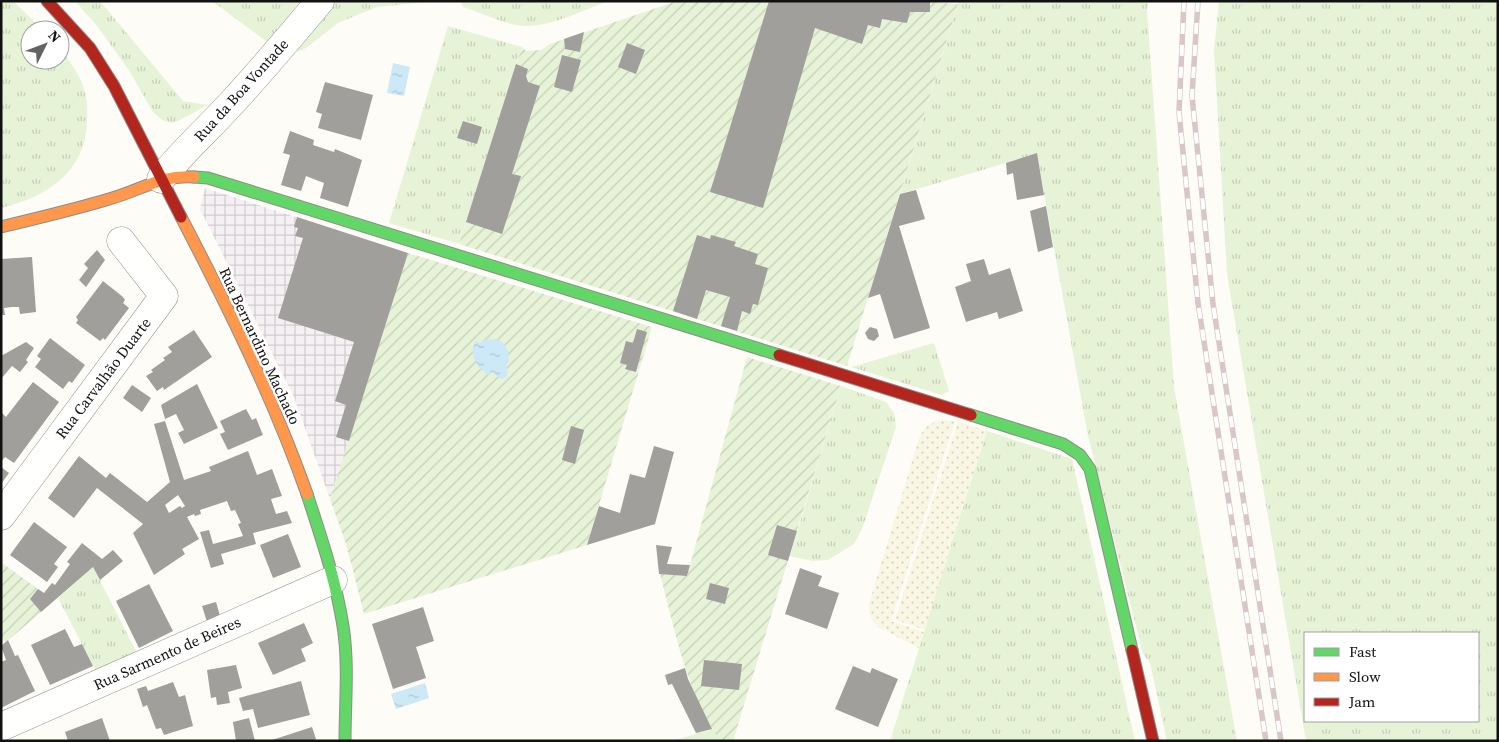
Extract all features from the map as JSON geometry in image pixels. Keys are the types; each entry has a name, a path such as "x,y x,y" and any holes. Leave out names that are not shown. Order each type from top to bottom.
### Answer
{"street":[{"name":"Rua Bernardino Machado","path":"47,1 90,48 114,86 250,353 287,440 318,525 333,580 343,629 346,673 345,741"},
{"name":"Rua da Boa Vontade","path":"161,179 178,157 202,135 247,86 320,1"},
{"path":"1,227 111,199 138,190 161,179 185,176 208,178 1074,448 1084,458 1090,469 1154,741"},
{"name":"Rua Carvalhão Duarte","path":"1,516 164,296 121,241"},
{"name":"Rua Sarmento de Beires","path":"1,727 333,580"}],"shaded area":[{"path":"205,188 408,253 330,499 294,397 200,209"},
{"path":"939,420 955,421 891,621 924,632 919,648 878,627 872,620 869,604 920,435 928,425"},
{"path":"958,422 987,431 925,630 895,620"}],"green space":[{"path":"1,1 13,1 33,20 20,20 20,70 70,70 70,63 82,83 86,97 87,121 85,139 80,155 61,180 34,197 1,208"},
{"path":"75,1 100,1 183,101 208,105 172,123 162,120 153,112 130,72 98,27"},
{"path":"212,1 300,1 267,42"},
{"path":"336,1 437,1 377,7 338,23 306,48 298,52 294,49"},
{"path":"461,1 608,1 557,20 527,26 503,22 463,7"},
{"path":"677,1 910,1 958,4 847,366 459,244 522,47 526,51 541,50 550,44"},
{"path":"959,1 1149,1 1147,10 1174,387 1237,741 1167,741 1150,663 1143,654 1088,436 1037,154 900,194"},
{"path":"1219,1 1498,1 1498,741 1306,741 1227,274 1214,51"},
{"path":"448,26 522,47 459,244 389,223"},
{"path":"408,253 652,327 587,545 364,614 346,544 330,499"},
{"path":"934,343 949,391 942,395 851,367"},
{"path":"747,357 841,386 733,741 720,741 698,702 690,681 660,574 687,576"},
{"path":"841,386 886,402 894,413 896,427 862,529 854,544 828,560 812,561 790,556"},
{"path":"987,431 1072,459 1135,741 890,741"},
{"path":"1,562 54,601 6,642 1,638"},
{"path":"93,567 137,653 96,671 58,598"},
{"path":"712,729 720,741 672,741"}],"water":[{"path":"393,63 410,67 404,96 387,93"},
{"path":"497,339 508,350 509,361 506,364 508,374 505,378 500,379 493,372 488,375 481,369 473,355 476,341 480,343 485,340"},
{"path":"425,683 429,698 396,709 391,694"}],"building":[{"path":"769,1 930,2 930,12 910,12 907,23 882,19 880,28 868,25 862,44 815,28 763,208 710,192"},
{"path":"584,32 580,52 565,49 564,39"},
{"path":"627,43 645,50 636,74 618,67"},
{"path":"562,55 581,60 572,92 554,87"},
{"path":"516,64 528,69 526,76 528,82 540,86 512,174 521,176 502,234 466,222"},
{"path":"325,82 373,95 361,140 318,128 322,114 316,112"},
{"path":"463,121 482,127 477,144 457,138"},
{"path":"290,131 314,140 313,145 334,152 335,149 362,160 348,207 320,198 324,183 306,176 301,191 281,185 290,155 283,153"},
{"path":"1037,153 1044,195 1017,200 1013,173 1007,175 1006,163"},
{"path":"916,190 925,219 899,226 930,328 894,339 880,294 868,298 900,194"},
{"path":"1046,206 1053,247 1038,252 1030,211"},
{"path":"297,217 408,253 349,441 336,437 346,405 335,401 354,342 278,318 303,238 295,236 298,228 294,227"},
{"path":"697,235 710,239 711,235 736,242 734,246 758,254 755,264 768,268 758,305 753,304 750,314 742,311 737,331 721,326 730,297 706,290 697,319 673,311"},
{"path":"97,250 105,260 86,287 79,280 88,268 84,264"},
{"path":"32,257 36,312 20,314 19,307 12,307 4,308 5,315 1,315 1,259"},
{"path":"984,259 989,275 1010,268 1023,311 999,319 997,312 966,322 955,287 971,281 966,264"},
{"path":"103,281 123,297 125,300 123,303 129,308 105,340 103,338 100,341 76,323 78,320 76,317"},
{"path":"870,327 877,329 879,336 874,341 868,339 865,333"},
{"path":"637,329 647,332 636,372 625,369 627,365 620,363 626,341 633,343"},
{"path":"194,330 212,357 164,390 163,387 157,391 146,376 153,372 151,370 165,360 163,358 172,352 168,347"},
{"path":"50,338 85,365 72,383 69,381 63,389 35,367 41,359 37,356"},
{"path":"26,342 34,348 26,360 28,362 20,372 12,366 1,379 1,356"},
{"path":"33,382 59,402 14,463 5,457 1,462 1,412 6,417"},
{"path":"197,384 218,428 184,444 178,433 184,430 176,414 165,419 161,405"},
{"path":"132,385 151,398 142,412 123,398"},
{"path":"246,409 252,420 256,418 263,435 228,450 220,434 225,432 220,421"},
{"path":"165,421 184,480 211,471 209,467 248,451 257,475 272,469 282,496 271,499 276,514 287,511 292,523 253,533 256,544 221,554 224,564 211,568 200,532 209,530 213,544 243,536 238,524 241,523 235,510 231,511 227,501 200,510 201,514 187,517 199,539 182,549 185,554 154,575 133,533 143,524 97,488 74,518 48,498 79,456 106,478 110,473 147,502 170,482 154,424","holes":["178,495 185,506 182,508 180,506 169,513 165,505"]},
{"path":"571,426 584,430 575,464 562,460"},
{"path":"654,446 674,452 655,524 587,545 599,506 620,513 630,474 645,478"},
{"path":"1,467 9,473 1,484"},
{"path":"34,522 67,547 54,564 58,567 47,582 10,555"},
{"path":"777,525 797,531 788,561 768,555"},
{"path":"288,534 301,567 273,578 260,545"},
{"path":"82,543 102,559 113,550 123,561 100,580 93,567 41,612 30,599 38,589 44,593 52,583 55,585 70,564 67,562"},
{"path":"656,545 672,547 667,564 690,565 687,576 659,574"},
{"path":"800,568 822,576 818,586 839,593 827,629 785,614"},
{"path":"710,583 729,588 725,604 706,599"},
{"path":"149,584 173,631 139,648 116,601"},
{"path":"216,602 220,616 207,622 202,606"},
{"path":"423,607 434,641 416,647 426,678 393,689 372,624"},
{"path":"304,623 313,643 301,649 306,661 273,675 258,643"},
{"path":"65,629 74,647 82,644 93,666 50,685 31,645"},
{"path":"8,640 15,656 18,655 35,691 1,708 1,662 6,660 1,646"},
{"path":"704,660 742,664 739,690 701,686"},
{"path":"236,665 242,688 228,692 230,703 217,705 216,697 211,698 207,670"},
{"path":"853,666 870,673 872,668 898,679 878,727 835,709"},
{"path":"685,668 688,679 712,729 696,733 672,684 668,685 665,675"},
{"path":"301,681 310,715 258,728 253,709 243,711 239,698"},
{"path":"173,682 179,697 185,695 193,726 164,735 161,728 156,729 147,705 143,707 137,689 146,686 148,691"},
{"path":"102,718 110,741 68,741 65,732"},
{"path":"249,718 255,741 236,741 233,722"},
{"path":"312,727 316,739 312,741 269,741"}],"railway":[{"path":"1184,1 1179,112 1198,303 1266,741"},
{"path":"1198,1 1192,96 1213,304 1281,741"}],"traffic: fast":[{"path":"194,177 208,178 779,355"},
{"path":"971,415 1063,444 1080,455 1090,469 1132,650"},
{"path":"307,494 323,543 343,626 346,669 345,741"}],"traffic: slow":[{"path":"1,227 96,203 171,178 194,177"},
{"path":"181,217 265,388 307,494"}],"traffic: jam":[{"path":"47,1 90,48 114,86 181,217"},
{"path":"779,355 971,415"},
{"path":"1132,650 1153,741"}]}
